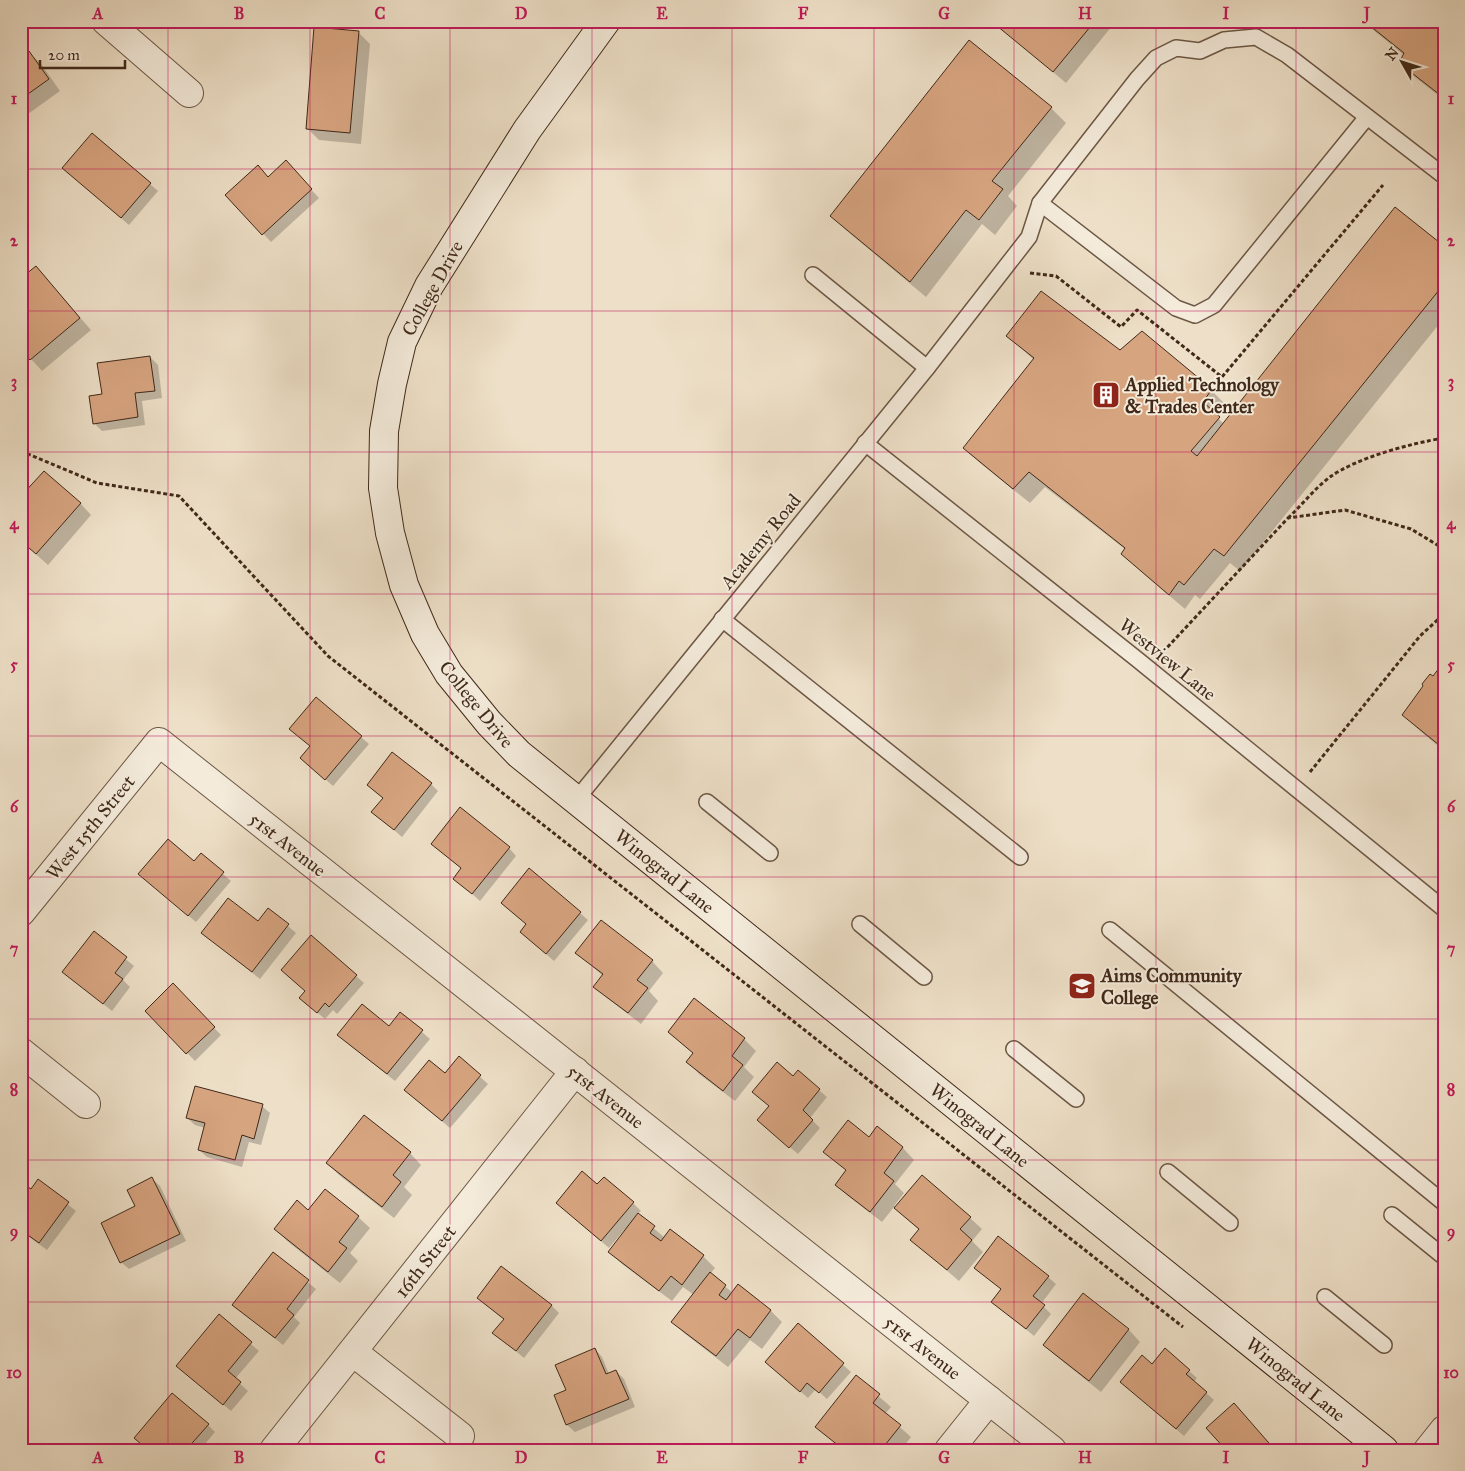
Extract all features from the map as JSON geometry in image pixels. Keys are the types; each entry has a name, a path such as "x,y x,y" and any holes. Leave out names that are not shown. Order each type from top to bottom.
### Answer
{"street":[{"path":"106,21 189,93"},
{"name":"College Drive","path":"576,800 519,754 489,723 449,674 425,634 404,585 390,533 383,488 384,431 402,342 429,286 527,130 606,21"},
{"name":"West 15th Street","path":"21,912 159,742"},
{"name":"51st Avenue","path":"159,742 1052,1450"},
{"name":"Winograd Lane","path":"576,800 1384,1450"},
{"path":"21,1052 86,1104"},
{"name":"16th Street","path":"274,1450 575,1072"},
{"path":"353,1352 460,1436"},
{"path":"949,1450 989,1400"},
{"path":"1428,1450 1444,1430"}],"lane":[{"path":"1367,118 1214,305 1195,315 1176,308 1040,203 1137,79 1156,58 1176,48 1200,51 1224,40 1256,37 1287,55 1444,176"},
{"name":"Academy Road","path":"576,800 927,368 1029,237 1040,203"},
{"path":"813,275 927,368"},
{"name":"Westview Lane","path":"865,443 1138,660 1444,909"},
{"path":"722,619 1020,857"},
{"path":"707,802 770,853"},
{"path":"860,924 924,978"},
{"path":"1110,930 1444,1203"},
{"path":"1014,1049 1076,1099"},
{"path":"1168,1172 1230,1223"},
{"path":"1392,1214 1444,1257"},
{"path":"1325,1297 1384,1345"}],"path":[{"path":"1030,273 1056,276 1121,327 1137,310 1222,377 1383,185"},
{"path":"1159,656 1288,518 1330,477 1352,465 1408,446 1444,438"},
{"path":"21,451 98,483 179,496 328,656 1190,1333"},
{"path":"1288,518 1345,510 1411,529 1444,549"},
{"path":"1308,775 1420,636 1444,614"}],"building":[{"path":"991,21 1095,21 1053,72"},
{"path":"1364,21 1444,21 1444,98 1399,63 1404,53"},
{"path":"314,27 359,31 350,133 306,129"},
{"path":"969,40 1052,107 992,181 1003,189 979,220 966,210 910,282 830,216"},
{"path":"29,51 49,79 21,99 21,57"},
{"path":"92,133 151,183 121,218 62,168"},
{"path":"286,160 312,189 262,235 225,195 258,165 268,177"},
{"name":"Applied Technology & Trades Center","path":"1395,207 1444,246 1444,284 1224,556 1214,549 1184,585 1179,581 1169,595 1121,554 1125,548 1029,472 1013,489 963,448 1034,358 1006,336 1041,291 1120,350 1142,331 1212,389 1203,402 1220,417 1191,451 1197,456"},
{"path":"36,266 80,318 30,360 21,350 21,278"},
{"path":"150,356 155,391 135,393 138,417 93,424 89,396 102,394 97,363"},
{"path":"44,471 81,503 36,554 21,541 21,496"},
{"path":"1443,663 1444,749 1402,715 1423,686 1422,684 1430,674 1433,676"},
{"path":"316,697 362,736 325,780 300,758 310,746 289,729"},
{"path":"392,752 432,783 394,830 371,812 383,798 367,785"},
{"path":"460,807 510,847 472,894 453,879 461,868 431,844"},
{"path":"168,839 194,861 201,853 224,872 188,916 138,874"},
{"path":"529,868 581,912 546,954 520,932 526,924 501,903"},
{"path":"228,898 258,921 268,908 289,924 252,972 201,933"},
{"path":"601,920 653,960 637,980 648,988 628,1013 593,987 603,974 575,953"},
{"path":"94,931 127,957 115,973 123,979 103,1004 62,972"},
{"path":"311,935 357,975 329,1007 325,1003 317,1013 299,998 305,991 281,970"},
{"path":"173,983 215,1027 186,1054 145,1011"},
{"path":"694,998 745,1038 732,1056 743,1065 723,1091 686,1062 693,1053 668,1032"},
{"path":"362,1004 389,1026 400,1012 423,1030 387,1074 337,1035"},
{"path":"459,1056 481,1075 442,1121 404,1090 429,1060 445,1073"},
{"path":"777,1062 793,1076 798,1070 820,1089 803,1110 813,1120 789,1148 757,1120 769,1106 752,1092"},
{"path":"195,1086 263,1104 254,1139 242,1135 235,1160 198,1150 205,1123 186,1118"},
{"path":"364,1115 411,1152 393,1175 401,1182 382,1207 326,1163"},
{"path":"848,1120 869,1137 877,1126 903,1147 884,1173 894,1181 870,1212 835,1185 846,1170 823,1152"},
{"path":"582,1171 597,1184 604,1177 634,1202 601,1241 556,1203"},
{"path":"922,1175 971,1217 960,1229 972,1240 947,1270 910,1240 919,1229 894,1208"},
{"path":"152,1177 180,1234 120,1263 101,1223 135,1206 127,1190"},
{"path":"38,1179 69,1202 39,1243 21,1230 21,1182 31,1189"},
{"path":"325,1189 359,1216 339,1242 347,1248 328,1272 274,1229 297,1200 308,1210"},
{"path":"638,1213 655,1226 650,1233 661,1241 670,1229 704,1255 682,1285 671,1276 659,1291 608,1252"},
{"path":"998,1236 1049,1276 1033,1296 1045,1305 1026,1329 991,1302 1001,1289 974,1268"},
{"path":"273,1252 309,1280 287,1309 294,1315 275,1338 232,1305"},
{"path":"501,1266 552,1305 516,1351 492,1333 504,1319 477,1298"},
{"path":"710,1272 726,1285 719,1295 726,1300 738,1284 771,1310 750,1338 738,1329 716,1356 671,1322"},
{"path":"1083,1293 1129,1329 1089,1381 1043,1345"},
{"path":"219,1314 252,1342 228,1371 241,1382 223,1405 176,1366"},
{"path":"798,1323 844,1363 819,1393 807,1383 800,1392 765,1362"},
{"path":"595,1348 606,1374 616,1370 629,1399 566,1425 554,1395 566,1390 555,1365"},
{"path":"1165,1348 1190,1370 1186,1374 1207,1392 1176,1429 1120,1382 1142,1355 1152,1364"},
{"path":"856,1375 880,1394 873,1403 901,1425 881,1450 844,1450 815,1427"},
{"path":"172,1393 209,1424 186,1450 148,1450 134,1438"},
{"path":"1234,1403 1275,1450 1226,1450 1206,1428"}],"place":[{"name":"Applied Technology & Trades Center","path":"1106,395"},
{"name":"Aims Community College","path":"1082,986"}]}
